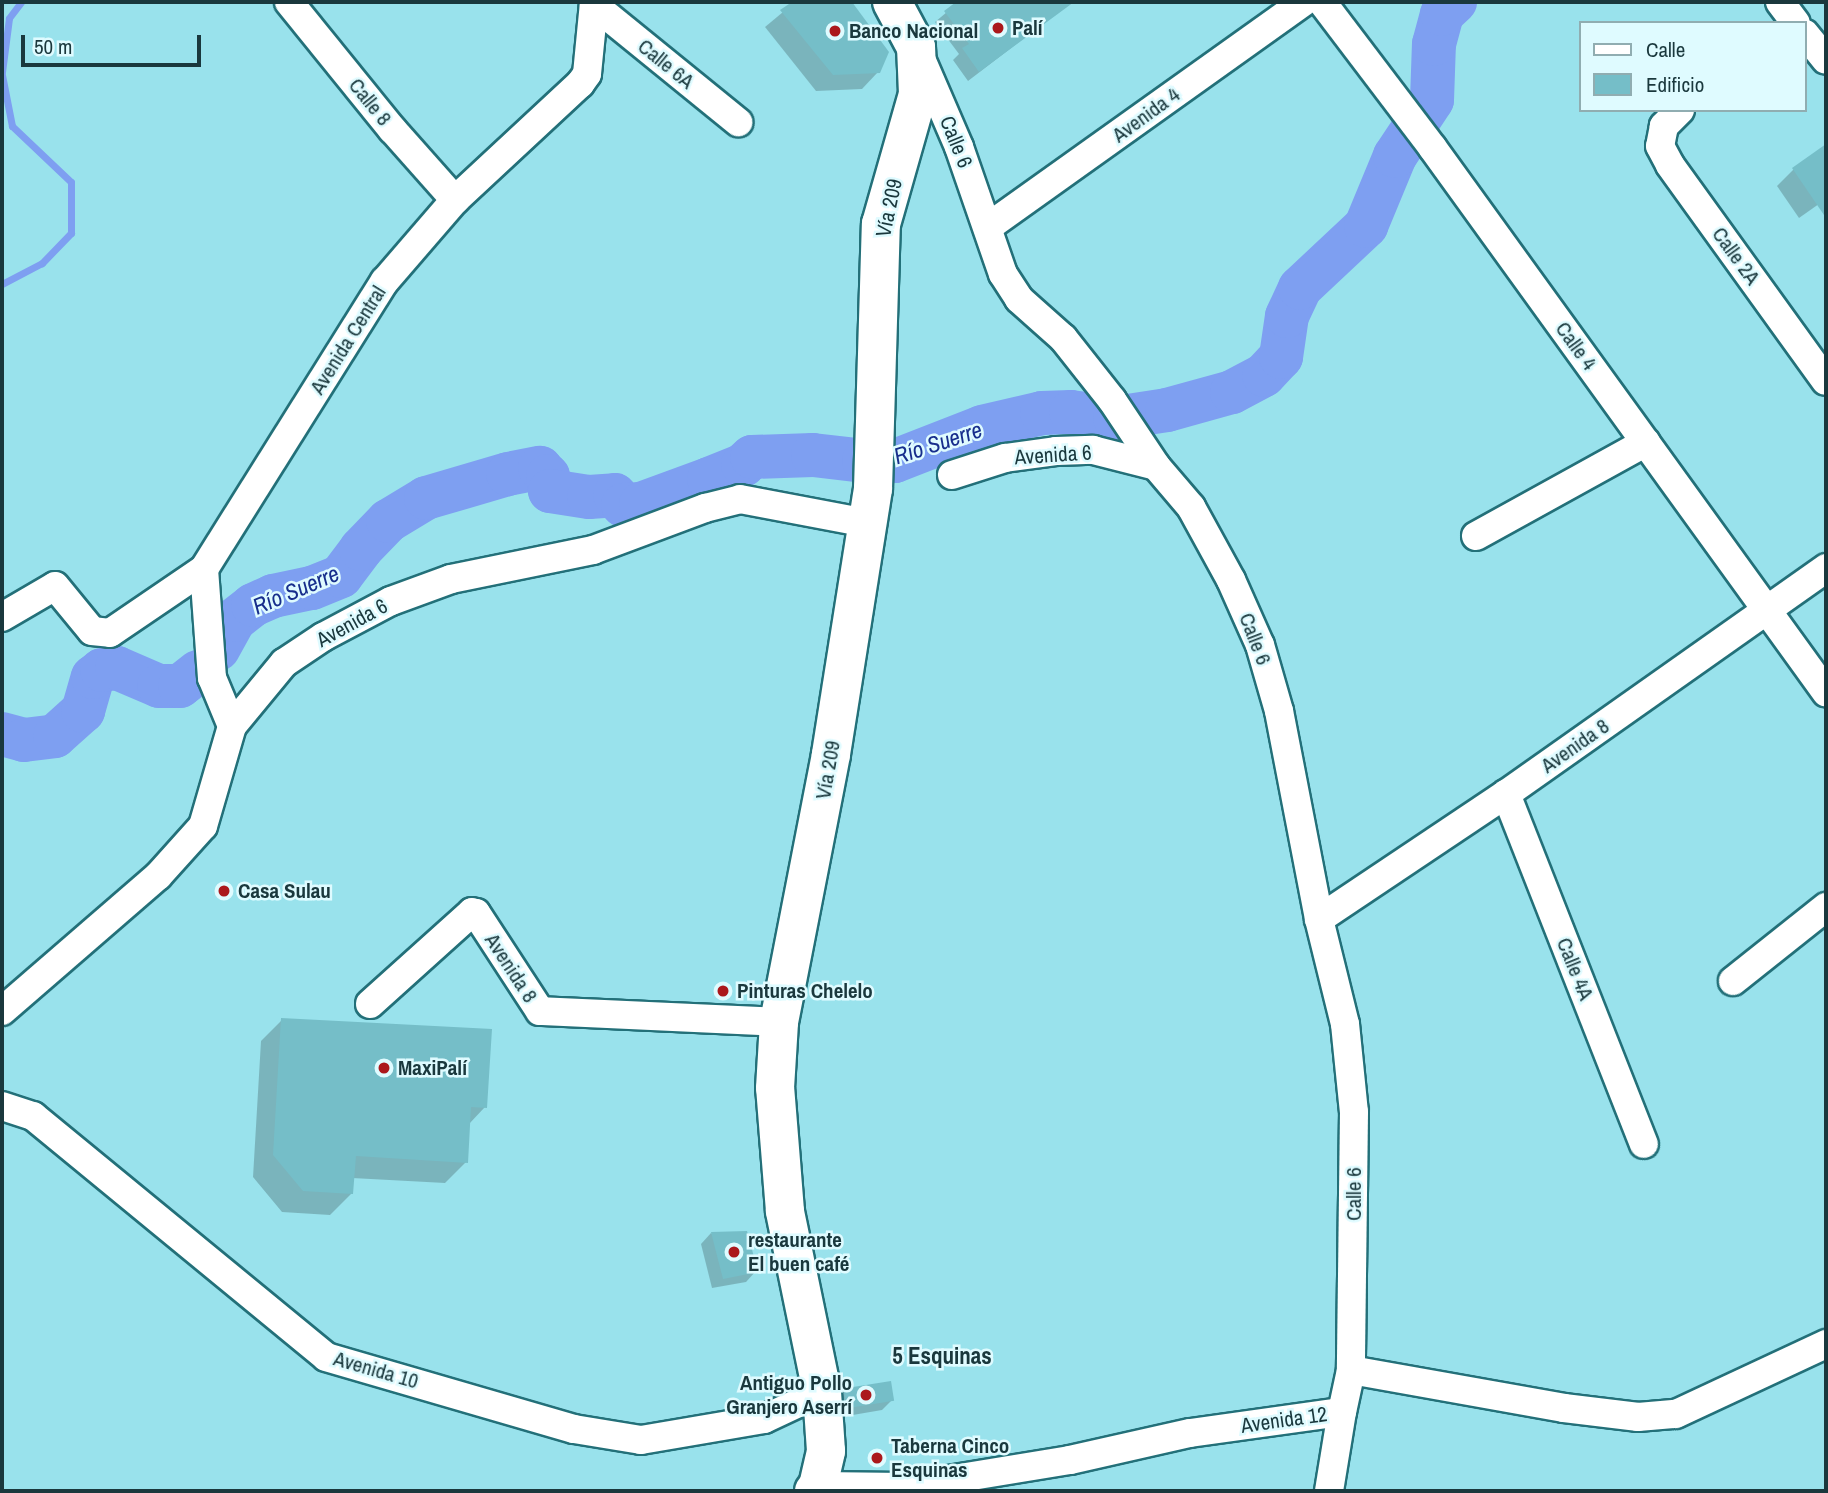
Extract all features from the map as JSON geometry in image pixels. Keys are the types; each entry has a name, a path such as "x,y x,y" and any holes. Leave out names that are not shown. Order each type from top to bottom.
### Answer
{"main road":[{"name":"Calle 6","path":"892,2 916,47"},
{"name":"Vía 209","path":"817,1490 826,1451 822,1392 785,1211 775,1088 779,1022 831,754 867,523 876,432 881,224 918,94 916,47"}],"street":[{"name":"Calle 8","path":"289,2 392,129 455,200"},
{"name":"Avenida 4","path":"988,228 1303,2"},
{"name":"Calle 4","path":"1322,2 1432,146 1826,692"},
{"name":"Avenida Central","path":"204,569 385,281 455,200 580,84 589,63 594,4"},
{"name":"Calle 6A","path":"594,4 738,122"},
{"path":"1807,36 1826,60"},
{"name":"Calle 6","path":"916,47 959,146 1003,274 1019,299 1063,338 1112,400 1156,466 1191,507 1231,580 1259,645 1279,711 1319,919 1345,1024 1354,1112 1351,1370"},
{"name":"Calle 2A","path":"1672,118 1660,146 1670,165 1826,381"},
{"path":"1476,536 1646,442"},
{"name":"Avenida 6","path":"952,475 1004,458 1056,451 1093,450 1156,466"},
{"name":"Avenida 6","path":"2,1011 158,876 203,827 232,726 284,663 323,637 390,601 451,579 593,550 705,508 740,499 867,523"},
{"name":"Avenida 8","path":"1319,919 1506,794 1769,611 1826,568"},
{"path":"2,617 55,586 92,631 110,633 204,569"},
{"path":"204,569 212,678 232,726"},
{"name":"Calle 4A","path":"1506,794 1644,1144"},
{"path":"1732,981 1826,906"},
{"name":"Avenida 8","path":"370,1004 472,912 476,913 540,1011 779,1022"},
{"name":"Avenida 10","path":"2,1106 33,1116 326,1357 574,1429 640,1440 764,1419 822,1392"},
{"path":"1351,1370 1564,1408 1638,1417 1676,1415 1826,1344"},
{"name":"Avenida 12","path":"817,1490 905,1487 1070,1460 1190,1433 1342,1412 1351,1370"},
{"path":"1329,1491 1342,1412"}],"building":[{"name":"Banco Nacional","path":"792,2 852,2 889,52 880,73 833,75 780,10"},
{"name":"Palí","path":"956,2 1074,2 979,72 962,48 969,44 944,11"},
{"path":"1826,144 1826,218 1792,168"},
{"name":"MaxiPalí","path":"281,1018 492,1029 487,1108 471,1107 468,1163 356,1156 353,1194 303,1191 273,1155"},
{"name":"restaurante El buen café","path":"747,1231 758,1272 723,1279 711,1232"},
{"name":"Antiguo Pollo Granjero Aserrí","path":"891,1381 894,1401 847,1408 844,1389"}],"waterway":[{"path":"2,72 9,18 21,2"},
{"name":"Río Suerre","path":"218,649 234,620 253,605 273,596 312,588 341,576 361,549 388,521 426,498 508,474 540,468 548,476 550,491 589,497 615,495 623,505 641,504 743,465 752,457 813,455 864,461 895,461 982,427 1042,413 1071,412 1115,418 1167,410 1232,392 1264,375 1281,357 1287,316 1300,288 1366,226 1395,156 1432,100 1434,44 1442,14 1455,2"},
{"path":"2,75 12,126 71,182 71,233 42,263 2,284"},
{"name":"Río Suerre","path":"2,734 24,740 55,736 83,711 93,677 102,670 117,668 159,686 180,686 198,672"}],"place":[{"name":"Palí","path":"998,28"},
{"name":"Banco Nacional","path":"835,31"},
{"name":"Casa Sulau","path":"224,891"},
{"name":"Pinturas Chelelo","path":"723,991"},
{"name":"MaxiPalí","path":"384,1068"},
{"name":"restaurante El buen café","path":"734,1252"},
{"name":"Antiguo Pollo Granjero Aserrí","path":"866,1395"},
{"name":"Taberna Cinco Esquinas","path":"877,1458"}],"district":[{"name":"5 Esquinas","path":"942,1356"}]}
